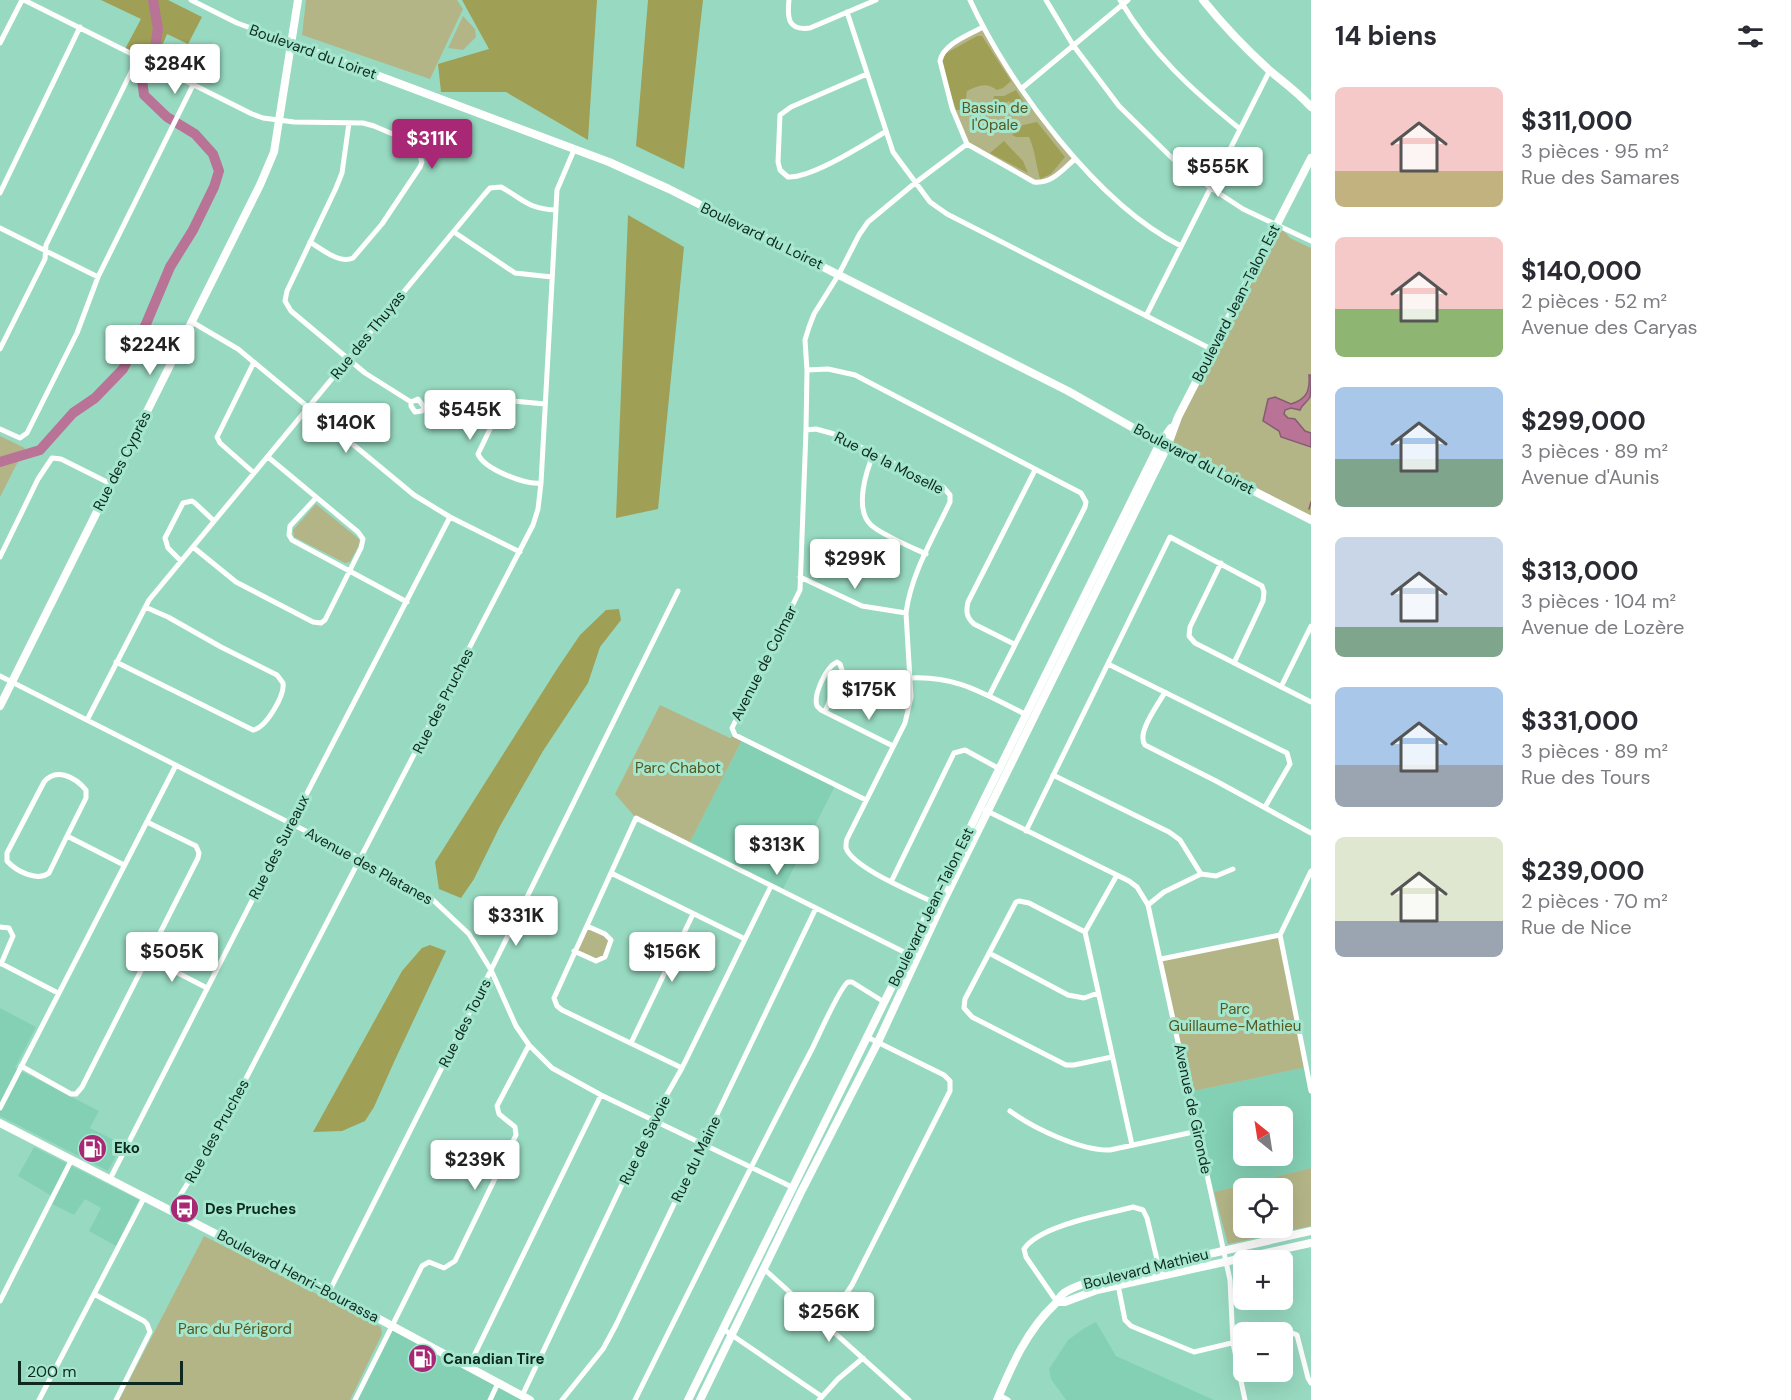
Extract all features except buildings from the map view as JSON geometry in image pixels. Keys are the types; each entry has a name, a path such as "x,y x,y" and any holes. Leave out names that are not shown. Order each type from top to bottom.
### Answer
{"street":[{"path":"0,43 23,0 252,114 323,124 349,123 374,126 395,135 419,153 422,162 420,167 382,224 353,258 348,261 341,260 310,242"},
{"name":"Boulevard du Loiret","path":"191,0 237,23 609,162 669,189 1068,391 1164,445 1311,520"},
{"name":"Rue des Cyprès","path":"0,706 260,185 274,152 298,0"},
{"path":"789,0 788,16 795,27 802,29 810,28 876,0"},
{"path":"970,0 983,27 1021,89 1075,159 1113,197 1163,237 1181,246"},
{"path":"1046,0 1073,45 1119,106 1173,159 1243,209 1277,223 1311,241"},
{"path":"1203,0 1232,34 1311,107"},
{"path":"1021,89 1124,2 1149,44 1178,76 1240,129"},
{"path":"847,12 893,152 930,202 947,214 1213,350"},
{"path":"0,193 80,27"},
{"path":"983,27 948,48 940,61 952,108 967,144 1034,182 1043,183 1059,175 1075,159"},
{"path":"0,349 45,259 46,245 138,58"},
{"path":"1146,316 1270,70"},
{"path":"867,74 791,107 780,115 778,162 780,170 788,177 808,174 860,148 885,132"},
{"path":"0,429 20,438 27,433 77,333 98,277 193,85"},
{"path":"1298,93 1311,98"},
{"path":"349,123 342,173 287,291 285,301 291,310 348,360 411,402"},
{"name":"Avenue de Colmar","path":"866,800 735,735 733,723 800,590 806,430 805,340 814,314 868,222 967,144"},
{"name":"Rue des Pruches","path":"171,1210 211,1146 533,525 538,509 541,483 557,190 574,150"},
{"name":"Boulevard Jean-Talon Est","path":"701,1400 801,1192 878,1042 938,904 984,810 1178,417 1311,158"},
{"name":"Rue des Thuyas","path":"87,720 145,607 438,248 490,188 501,187 522,202 537,208 556,210"},
{"path":"0,228 98,277"},
{"path":"454,232 515,273 552,277"},
{"path":"192,322 238,349 414,495 450,518 520,552"},
{"path":"254,362 217,437 220,443 254,473"},
{"path":"807,370 828,369 855,375 1081,493 1086,502 988,696"},
{"path":"541,483 531,484 520,481 485,463 478,454 501,406 513,401 545,404"},
{"name":"Rue de la Moselle","path":"806,430 825,430 943,487 950,495 950,502 911,585 906,613 911,678 909,711 847,839 846,849 860,864 891,882 938,904"},
{"path":"874,453 864,481 863,498 866,519 874,528 926,554"},
{"path":"193,547 236,582 317,623 321,623 328,616 363,540 358,532 268,457"},
{"path":"0,557 52,458 61,459 111,484"},
{"path":"1014,644 974,624 969,620 966,610 1035,470"},
{"path":"316,498 291,526 289,535 292,540 351,570 406,602"},
{"path":"181,561 168,548 165,538 183,503 192,501 214,521"},
{"name":"Rue des Sureaux","path":"110,1179 450,518"},
{"path":"1026,831 1170,537 1259,583 1264,592 1263,601 1234,663"},
{"path":"1221,563 1190,627 1189,636 1195,643 1311,702"},
{"path":"800,577 862,606 906,613"},
{"name":"Rue des Tours","path":"329,1292 678,591"},
{"path":"116,662 253,730 258,730 266,724 283,691 283,683 278,675 145,607"},
{"path":"1281,687 1311,626"},
{"path":"825,711 842,670 837,662 830,666 815,696 817,706 825,711 893,746"},
{"path":"1108,664 1287,753 1290,764 1265,807"},
{"name":"Avenue des Platanes","path":"0,676 415,888 451,915 469,934 491,970 511,1016 529,1045 552,1068 601,1095 801,1192"},
{"path":"911,678 932,677 953,681 1030,717"},
{"path":"1165,692 1143,733 1145,745 1311,833"},
{"name":"Boulevard Jean-Talon Est","path":"984,810 998,768 1030,717"},
{"path":"891,882 954,753 965,750 998,768"},
{"path":"0,1108 176,765"},
{"path":"56,773 79,783 86,790 86,798 67,836 46,876 35,878 7,861 7,853 44,782 51,774 56,773"},
{"path":"1053,775 1175,836 1180,840 1201,874"},
{"name":"Avenue de Gironde","path":"984,810 1137,887 1148,905 1230,1280 1233,1343"},
{"path":"682,1068 558,1006 554,998 636,818 908,954"},
{"path":"21,1066 67,1092 76,1094 80,1091 199,853 193,844 147,822"},
{"path":"67,836 124,866"},
{"path":"1148,905 1164,892 1201,874 1216,876 1233,869"},
{"path":"1311,871 1280,935 1311,1091"},
{"path":"611,873 745,939"},
{"path":"1117,876 1085,932 1132,1145"},
{"name":"Rue de Savoie","path":"522,1396 653,1119 682,1068 771,886"},
{"path":"1085,932 1019,900 1013,906 963,1004 966,1013 1066,1065 1112,1057"},
{"name":"Boulevard Jean-Talon Est","path":"688,1400 908,954 938,904"},
{"name":"Rue du Maine","path":"562,1400 603,1349 616,1326 816,908"},
{"path":"631,1043 693,914"},
{"path":"574,951 596,961 605,957 611,940 605,934 586,926"},
{"path":"0,927 9,928 13,936 1,964 58,993"},
{"path":"1161,959 1280,935"},
{"path":"989,953 1068,995 1084,998 1098,993"},
{"path":"147,957 207,987"},
{"path":"635,1400 750,1167 845,984 852,982 884,1002"},
{"path":"822,1321 842,1300 852,1285 950,1091 950,1081 944,1075 867,1036"},
{"path":"355,1400 422,1266 429,1262 444,1268 455,1261 516,1135 516,1127 499,1114 497,1106 529,1045"},
{"path":"468,1368 601,1095"},
{"path":"1010,1111 1088,1149 1110,1150 1198,1131"},
{"name":"Boulevard Henri-Bourassa","path":"0,1123 329,1292 530,1400"},
{"path":"0,1300 72,1160"},
{"path":"39,1400 145,1196"},
{"path":"1057,1302 1026,1257 1024,1249 1030,1239 1066,1224 1133,1208 1143,1210 1161,1276"},
{"name":"Boulevard Mathieu","path":"998,1397 1031,1330 1062,1294 1075,1287 1158,1265 1311,1231"},
{"name":"Boulevard Mathieu","path":"1057,1302 1065,1302 1097,1290 1311,1243"},
{"path":"764,1269 909,1400"},
{"path":"1116,1275 1125,1320 1131,1326 1194,1352 1233,1343"},
{"path":"94,1294 144,1321 150,1332 116,1400"},
{"path":"723,1329 820,1398 863,1358"},
{"path":"1293,1333 1297,1335 1311,1383"},
{"name":"Avenue de Gironde","path":"1241,1382 1245,1400"},
{"path":"490,1400 498,1383"},
{"path":"998,1397 1008,1400"}],"shaded area":[{"path":"101,0 168,0 202,17 188,44 167,34 154,65 125,49 141,19"},
{"path":"462,0 597,0 588,140 506,92 441,92 438,64 489,49"},
{"path":"648,0 703,0 684,169 636,146"},
{"path":"977,36 982,36 1011,81 997,90 982,85 967,91 965,106 962,110 956,110 941,61 943,55"},
{"path":"1016,90 1029,111 1024,114 1009,101 1000,106 993,103 994,96 1004,96"},
{"path":"1037,122 1065,157 1051,174 1040,179 1029,137 1012,135 1023,125"},
{"path":"1004,141 1023,161 1028,173 990,153"},
{"path":"628,215 684,247 658,509 616,518"},
{"path":"1309,375 1311,375 1311,380 1309,399 1300,410 1291,408 1285,410 1284,414 1288,418 1295,419 1305,431 1311,433 1311,447 1281,437 1279,431 1263,421 1268,399 1275,397 1291,404 1304,397 1309,386"},
{"path":"619,609 621,620 600,647 588,683 543,751 500,826 474,879 461,898 439,889 435,862 557,669 580,635 606,610"},
{"path":"741,737 836,784 782,891 689,844 741,742"},
{"path":"430,945 446,951 374,1107 365,1121 342,1131 313,1132 402,971 422,948"},
{"path":"0,1008 36,1027 15,1068 99,1111 90,1128 122,1144 108,1171 0,1116"},
{"path":"1307,1067 1311,1098 1311,1168 1271,1178 1233,1178 1233,1187 1214,1192 1189,1092"},
{"path":"34,1147 139,1200 116,1246 89,1231 101,1208 85,1199 74,1215 52,1204 55,1198 18,1176"},
{"path":"1096,1322 1116,1356 1214,1400 1066,1400 1051,1379 1049,1369 1068,1340"},
{"path":"392,1326 530,1400 355,1400"}],"green space":[{"path":"306,0 457,0 463,9 430,79 302,35"},
{"path":"463,16 475,29 476,37 463,50 448,48"},
{"name":"Bassin de l'Opale","path":"983,27 1021,89 1075,159 1059,175 1034,182 967,144 962,136 941,56 943,52"},
{"path":"1277,223 1290,238 1311,248 1311,520 1167,447"},
{"path":"0,436 25,448 0,497"},
{"path":"316,504 359,539 360,543 350,562 345,563 294,537 293,530"},
{"name":"Parc Chabot","path":"660,705 730,738 735,735 741,737 741,742 689,844 636,818 615,794"},
{"path":"587,926 605,934 611,944 599,961 574,951"},
{"name":"Parc Guillaume-Mathieu","path":"1280,935 1307,1067 1189,1092 1161,959"},
{"path":"1311,1168 1311,1226 1293,1230 1293,1178 1271,1178"},
{"path":"1233,1187 1233,1238 1256,1238 1228,1244 1214,1192"},
{"name":"Parc du Périgord","path":"204,1236 381,1327 382,1334 350,1400 119,1400"}],"waterway":[{"path":"0,462 40,450 73,413 95,398 123,369 146,324 170,267 193,230 214,187 219,171 213,154 195,134 167,117 144,95 142,80 154,53 158,29 153,0"},
{"path":"1309,509 1311,502"}],"place":[{"name":"Eko","path":"93,1148"},
{"name":"Des Pruches","path":"184,1209"},
{"name":"Canadian Tire","path":"422,1359"}]}
